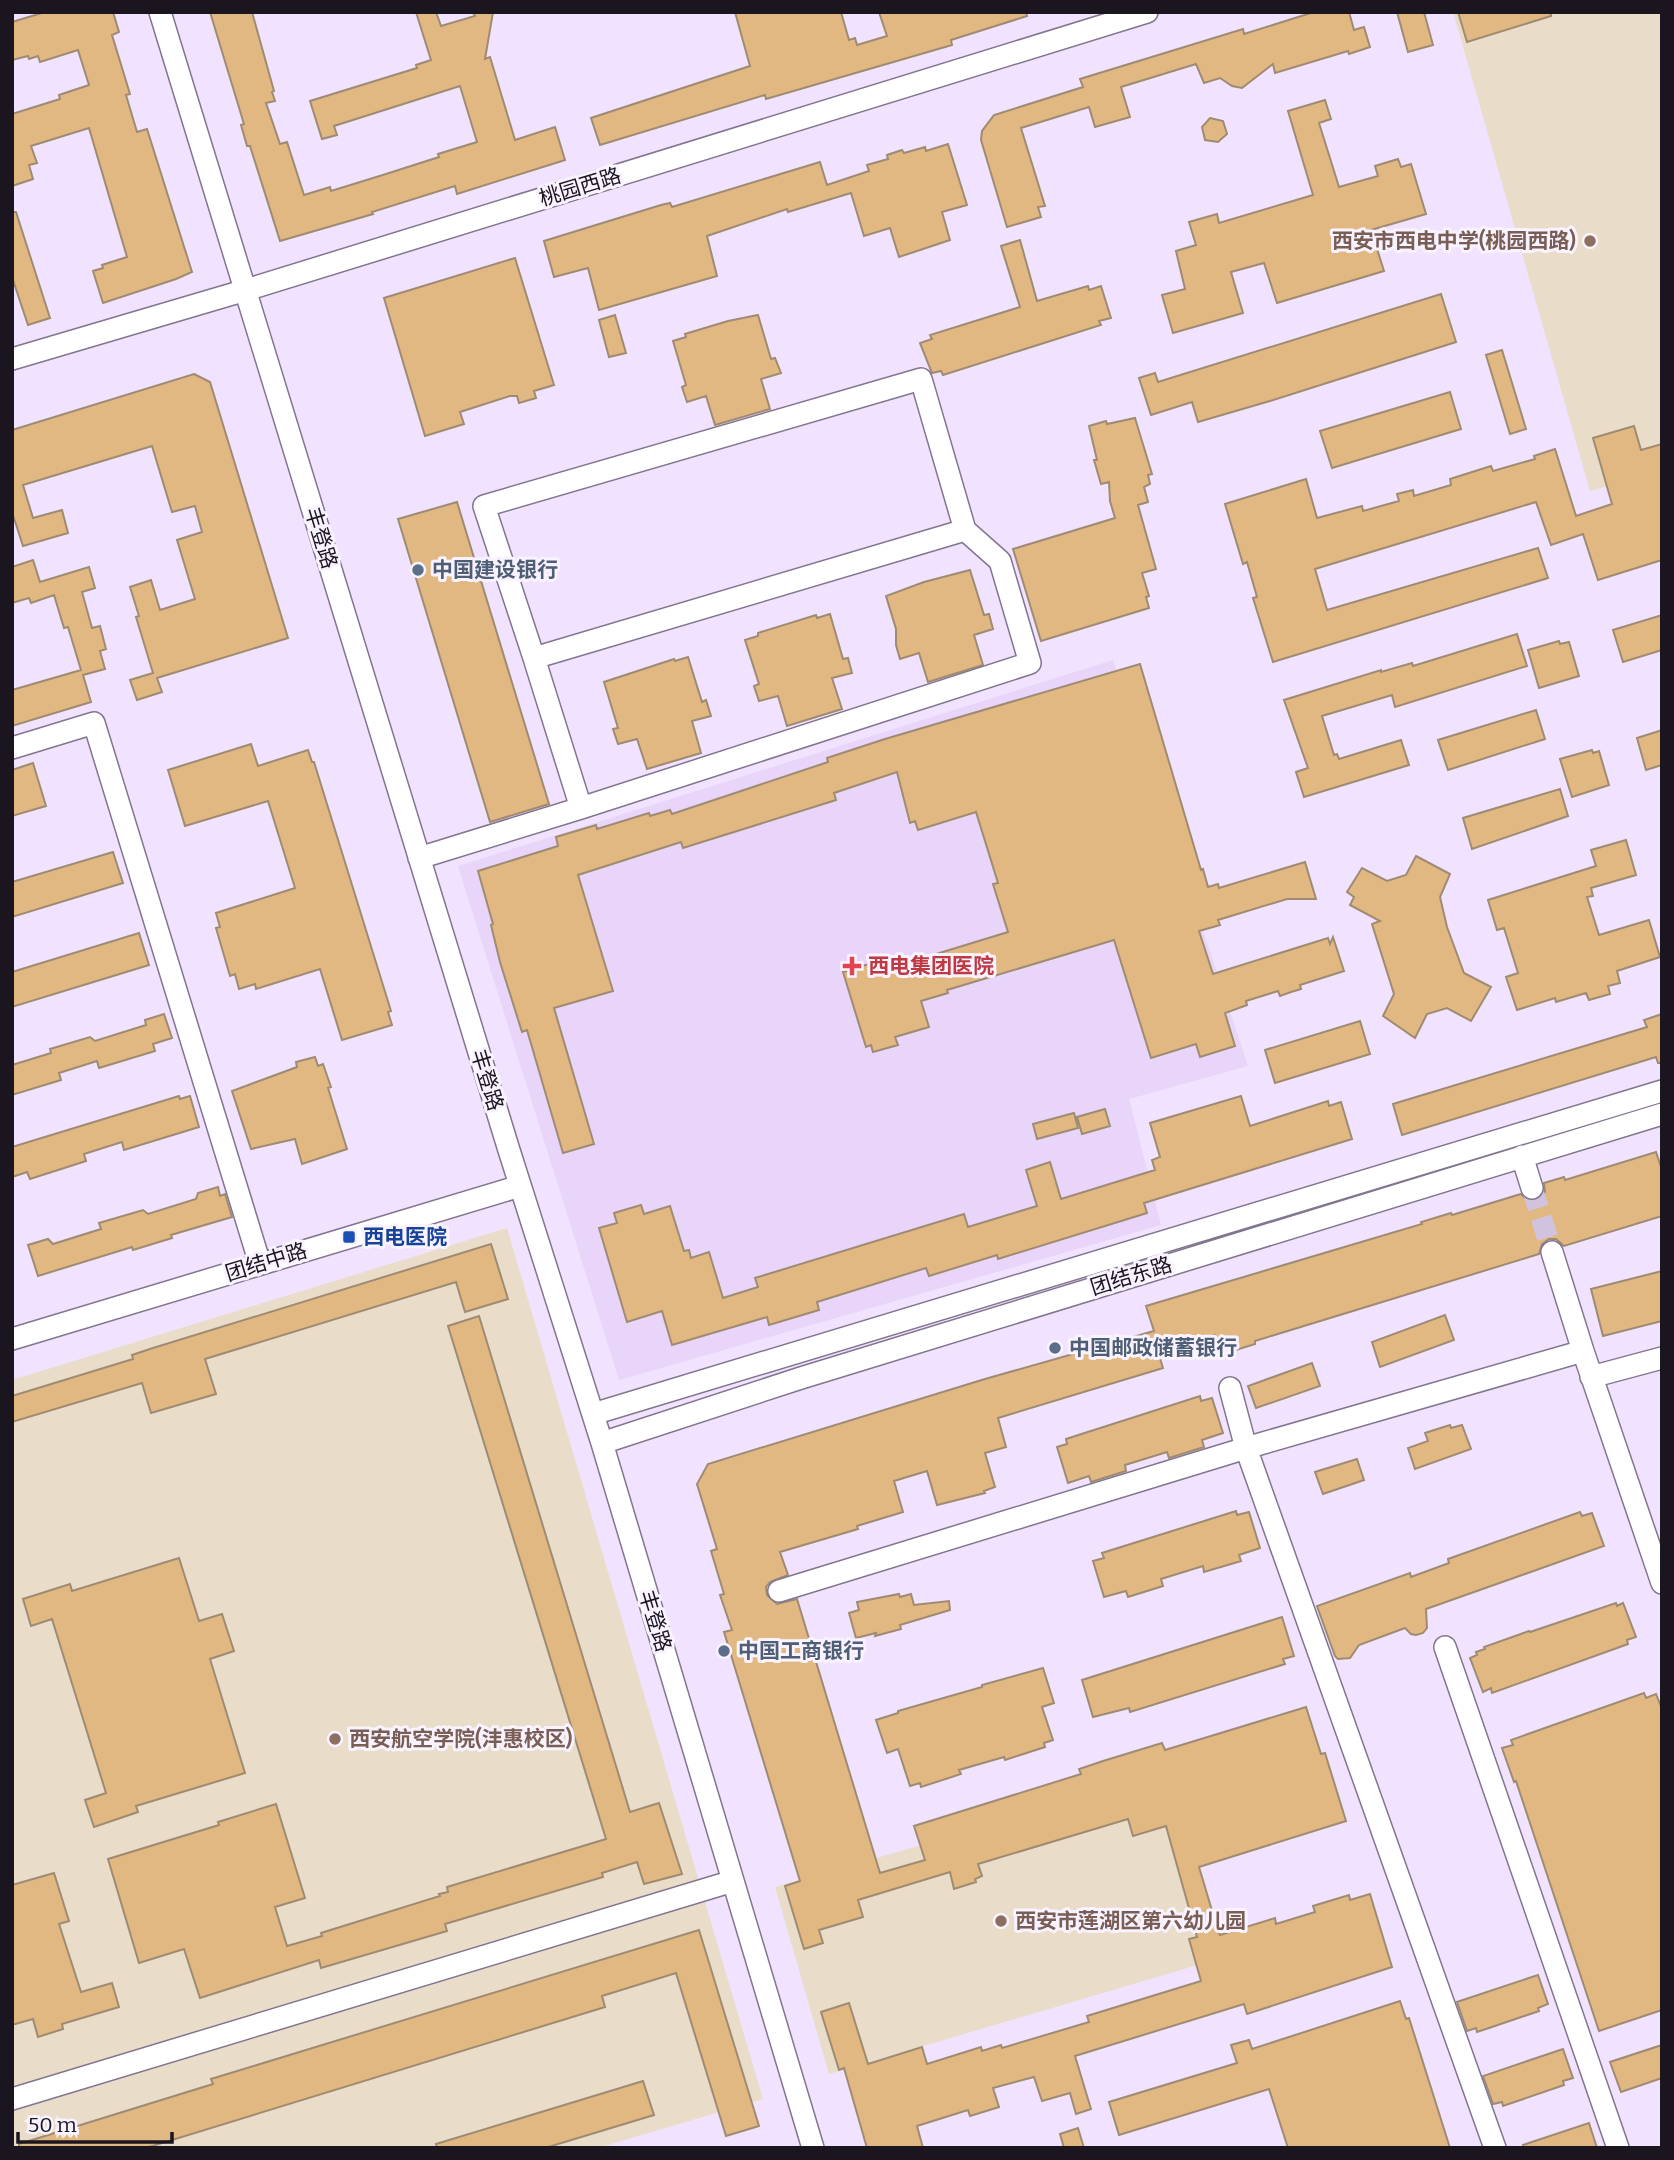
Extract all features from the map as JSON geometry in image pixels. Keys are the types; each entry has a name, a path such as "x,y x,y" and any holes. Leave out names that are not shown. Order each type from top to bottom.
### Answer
{"street":[{"name":"丰登路","path":"160,12 520,1186 602,1443 813,2148"},
{"name":"桃园西路","path":"12,359 246,290 1147,12"},
{"path":"419,858 581,808 1030,663 1000,561 965,530 921,379 484,506 581,808"},
{"path":"534,658 965,530"},
{"path":"12,748 94,723 260,1264"},
{"path":"593,1414 1662,1091"},
{"name":"团结东路","path":"602,1443 801,1378 1662,1114"},
{"path":"1522,1156 1532,1188"},
{"name":"团结中路","path":"12,1339 520,1186"},
{"path":"1552,1252 1591,1377 1662,1583"},
{"path":"779,1591 1246,1448 1583,1351"},
{"path":"1591,1377 1662,1359"},
{"path":"1230,1388 1246,1448 1495,2148"},
{"path":"1445,1647 1618,2148"},
{"path":"12,2099 733,1881"}],"shaded area":[{"name":"西安市西电中学(桃园西路)","path":"1453,12 1662,12 1662,471 1590,491"},
{"name":"西电集团医院","path":"1113,660 1248,1066 1129,1099 1161,1225 619,1380 458,866"},
{"name":"西安航空学院(沣惠校区)","path":"507,1228 763,2099 598,2148 12,2148 12,1380"},
{"name":"西安市莲湖区第六幼儿园","path":"1170,1774 1228,1956 829,2074 775,1887"}],"building":[{"path":"45,12 113,12 119,32 112,35 130,94 126,95 137,132 147,129 192,272 103,303 93,271 103,268 102,265 127,257 89,128 31,146 37,163 29,165 33,179 12,186 12,114 60,99 59,95 89,85 78,50 40,62 38,56 12,60 12,22"},
{"path":"210,12 252,12 274,91 275,101 266,103 280,144 287,142 304,195 330,187 331,191 439,157 438,154 477,142 460,86 334,126 337,135 322,139 310,101 417,68 416,65 431,60 416,12 436,12 441,26 475,16 473,12 493,12 485,59 490,57 515,140 555,127 565,160 457,194 455,186 372,212 373,214 280,241 250,146 247,146 241,125 244,124"},
{"path":"735,12 841,12 849,40 855,38 857,45 887,36 879,12 1026,12 1027,16 951,40 952,45 766,99 765,95 600,145 591,118 750,66"},
{"path":"1314,12 1349,12 1354,30 1364,27 1370,47 1275,73 1273,64 1242,88 1232,86 1220,78 1204,83 1196,64 1121,87 1130,117 1095,127 1089,107 1021,128 1045,206 1038,207 1041,217 1007,227 981,140 982,131 994,115 1083,87 1080,79 1243,29 1244,34"},
{"path":"1397,12 1424,12 1433,45 1408,52"},
{"path":"1458,12 1551,12 1551,16 1467,42"},
{"path":"1325,100 1331,119 1319,123 1339,187 1378,176 1375,166 1398,159 1401,167 1411,164 1426,214 1371,230 1384,271 1277,303 1264,263 1231,272 1243,313 1173,333 1162,295 1185,289 1176,251 1196,245 1189,222 1217,214 1219,223 1313,195 1288,111"},
{"path":"1210,118 1223,121 1227,134 1218,142 1205,140 1202,127"},
{"path":"948,144 967,205 942,212 950,240 899,257 890,228 864,236 851,193 788,212 787,209 707,236 717,276 599,310 588,268 554,277 544,241 661,205 670,203 672,207 820,162 827,185 869,171 867,165 888,159 887,155 925,147 926,151"},
{"path":"12,212 16,212 50,318 28,325 12,277"},
{"path":"1020,240 1037,301 1088,286 1089,290 1101,286 1111,318 1099,321 1101,325 943,375 941,371 932,373 920,343 932,339 930,335 1020,307 1001,246"},
{"path":"515,258 554,385 534,391 536,398 519,403 517,396 510,396 460,412 464,424 425,436 384,298"},
{"path":"1441,294 1456,342 1198,422 1192,402 1151,415 1139,378 1155,373 1158,382"},
{"path":"615,315 626,353 609,357 599,320"},
{"path":"758,315 771,359 775,358 781,373 761,379 770,409 715,425 706,396 687,402 682,387 686,385 673,341 686,337 685,334"},
{"path":"1502,350 1526,429 1510,434 1486,355"},
{"path":"194,374 210,382 288,638 157,678 162,692 137,700 130,680 153,673 130,587 151,580 160,610 195,599 177,540 202,532 195,506 172,512 152,446 23,485 33,518 62,510 68,533 23,546 12,512 12,430"},
{"path":"1450,392 1461,429 1332,468 1320,431"},
{"path":"1135,418 1152,474 1148,475 1150,484 1144,487 1148,502 1138,505 1156,569 1142,573 1149,596 1146,597 1149,608 1041,641 1013,549 1115,518 1110,501 1109,482 1101,484 1094,460 1097,460 1089,426"},
{"path":"1634,426 1641,450 1662,444 1662,560 1598,580 1583,534 1551,545 1536,502 1315,569 1327,610 1538,548 1548,578 1273,662 1253,598 1257,597 1247,562 1243,564 1225,504 1306,479 1317,518 1362,506 1363,511 1399,501 1397,494 1413,490 1414,496 1451,485 1450,479 1491,466 1493,471 1535,459 1534,456 1555,449 1576,516 1612,504 1593,438"},
{"path":"457,502 549,804 490,822 398,519"},
{"path":"33,560 40,582 89,567 95,588 82,592 92,628 100,626 106,649 100,651 105,669 83,675 91,702 12,726 12,690 81,670 68,627 64,628 54,595 31,603 29,598 12,603 12,567"},
{"path":"970,570 984,615 989,614 993,629 974,635 983,665 928,682 919,653 900,659 896,645 896,629 886,596 924,582"},
{"path":"830,614 843,659 848,658 852,673 832,678 842,709 787,726 778,696 759,701 754,686 759,684 745,640 758,636 758,633 816,615 817,618"},
{"path":"1662,615 1662,650 1623,662 1613,630"},
{"path":"1517,634 1527,666 1395,707 1392,695 1322,716 1334,755 1337,754 1339,759 1401,740 1409,765 1304,797 1296,772 1308,768 1284,700 1381,670 1412,663 1413,666"},
{"path":"1559,641 1560,644 1569,642 1579,676 1539,688 1528,650"},
{"path":"688,657 702,702 706,700 711,716 692,721 701,753 647,769 637,739 618,744 613,729 618,728 604,682"},
{"path":"1140,664 1208,887 1218,884 1219,888 1305,862 1316,899 1287,899 1218,920 1220,925 1199,931 1213,974 1328,938 1330,944 1333,937 1344,971 1300,985 1301,989 1280,996 1278,991 1246,1001 1247,1005 1225,1013 1235,1046 1200,1057 1196,1044 1151,1058 1114,940 947,990 948,993 921,1001 929,1027 895,1037 898,1045 873,1052 871,1045 866,1047 843,972 895,956 897,966 1008,932 993,884 998,883 976,812 918,830 915,821 910,823 897,772 834,793 836,800 683,848 681,842 578,875 613,991 554,1008 594,1144 563,1153 527,1030 522,1032 500,962 491,925 493,924 478,871 558,846 556,837 596,825 597,829 649,813 650,816 670,810 672,814 828,762 827,758 885,739"},
{"path":"1536,710 1545,739 1448,770 1438,740"},
{"path":"1662,730 1662,765 1646,770 1637,738"},
{"path":"251,744 258,766 308,750 391,1011 388,1012 392,1025 342,1040 320,969 256,989 255,984 239,989 235,974 230,976 216,928 220,927 216,913 295,888 268,801 185,826 168,770"},
{"path":"1592,750 1593,753 1599,751 1609,785 1572,797 1560,759"},
{"path":"33,763 46,806 12,816 12,770"},
{"path":"1560,789 1568,816 1472,849 1463,818"},
{"path":"1626,840 1636,875 1591,888 1593,896 1587,897 1599,935 1649,920 1660,957 1617,971 1620,983 1608,986 1610,994 1589,1000 1586,993 1556,1002 1555,998 1517,1010 1506,977 1518,973 1504,928 1497,930 1488,900 1596,866 1591,850"},
{"path":"113,852 123,883 12,917 12,882"},
{"path":"1416,856 1450,874 1440,897 1447,927 1464,973 1491,987 1471,1021 1447,1008 1427,1014 1415,1038 1383,1016 1394,994 1372,924 1380,921 1350,905 1354,897 1347,892 1362,868 1387,881 1406,875"},
{"path":"139,933 149,965 12,1007 12,972"},
{"path":"164,1014 172,1038 153,1044 155,1051 99,1068 97,1061 59,1073 61,1080 12,1095 12,1065 51,1053 50,1049 90,1037 95,1041 146,1025 145,1020"},
{"path":"1662,1014 1662,1063 1658,1063 1656,1057 1402,1135 1393,1104 1647,1027 1644,1020"},
{"path":"1360,1021 1370,1054 1275,1083 1265,1050"},
{"path":"315,1057 318,1066 323,1064 331,1087 328,1088 347,1149 302,1164 295,1139 251,1149 232,1091 297,1067 296,1062"},
{"path":"179,1096 180,1099 190,1096 199,1127 124,1150 122,1142 84,1154 86,1161 30,1179 27,1172 12,1177 12,1147"},
{"path":"1241,1096 1250,1126 1328,1101 1329,1106 1341,1102 1352,1139 1144,1203 1147,1213 998,1259 997,1255 929,1276 926,1268 817,1302 819,1310 769,1325 767,1317 672,1345 662,1311 627,1322 599,1228 617,1223 614,1213 641,1205 644,1214 670,1206 684,1251 689,1250 691,1258 709,1252 723,1298 758,1287 755,1278 964,1214 968,1227 1037,1206 1026,1170 1050,1162 1061,1199 1155,1170 1152,1160 1160,1157 1150,1123"},
{"path":"1105,1109 1110,1126 1082,1134 1077,1117"},
{"path":"1074,1113 1078,1128 1037,1139 1033,1124"},
{"path":"1656,1152 1662,1170 1662,1216 1564,1246 1556,1239 1549,1239 1542,1244 1539,1254 1255,1341 1255,1344 1236,1350 1233,1338 1217,1343 1215,1335 1158,1352 1163,1368 998,1418 1006,1447 985,1453 995,1487 984,1491 985,1493 937,1505 927,1471 894,1481 903,1512 857,1526 858,1529 780,1552 788,1575 770,1582 766,1587 767,1595 777,1604 797,1599 880,1873 925,1860 914,1826 1081,1774 1079,1769 1162,1743 1165,1750 1306,1707 1321,1754 1325,1753 1346,1821 1199,1867 1218,1931 1220,1935 1275,1918 1276,1924 1315,1912 1313,1906 1349,1895 1350,1900 1370,1894 1392,1967 1247,2014 1244,2004 1075,2056 1091,2109 1076,2114 1070,2093 1042,2101 1034,2077 993,2088 999,2107 970,2116 968,2110 917,2126 923,2148 867,2148 844,2068 839,2070 821,2012 849,2003 868,2064 922,2047 927,2064 981,2047 982,2051 1001,2045 1002,2048 1089,2022 1087,2016 1201,1981 1189,1939 1197,1937 1166,1826 1133,1836 1128,1819 978,1864 982,1876 975,1879 976,1882 954,1889 950,1872 858,1900 863,1917 819,1930 823,1943 804,1949 785,1886 800,1881 724,1632 732,1630 720,1595 724,1594 711,1551 717,1549 697,1484 708,1464 985,1379 1154,1331 1146,1306 1521,1194 1528,1201 1535,1201 1545,1192 1544,1183 1564,1177 1565,1180"},
{"path":"218,1187 220,1196 225,1194 232,1217 171,1235 172,1238 133,1250 132,1247 38,1276 28,1245 48,1239 53,1244 101,1229 99,1223 143,1210 148,1214 196,1199 198,1193"},
{"path":"491,1244 508,1299 465,1312 456,1282 205,1359 216,1394 151,1413 142,1383 12,1422 12,1396 133,1359 132,1355 153,1348"},
{"path":"1662,1271 1662,1321 1603,1336 1591,1289"},
{"path":"1445,1315 1454,1340 1380,1367 1372,1342"},
{"path":"479,1316 630,1812 659,1803 682,1874 644,1884 637,1862 602,1873 603,1877 445,1924 447,1931 321,1968 319,1960 200,1998 184,1949 139,1963 108,1859 219,1825 218,1822 276,1804 305,1898 275,1907 287,1946 440,1896 439,1894 448,1892 447,1887 606,1839 448,1326"},
{"path":"1312,1363 1320,1386 1256,1408 1248,1386"},
{"path":"1200,1396 1201,1401 1212,1398 1223,1433 1202,1440 1204,1447 1169,1458 1167,1452 1125,1465 1126,1471 1091,1482 1089,1476 1068,1483 1057,1447 1067,1444 1066,1439"},
{"path":"1450,1425 1451,1428 1462,1425 1471,1449 1415,1469 1408,1448 1428,1441 1425,1433"},
{"path":"1357,1459 1364,1480 1323,1494 1315,1472"},
{"path":"1236,1511 1237,1515 1249,1512 1260,1548 1239,1555 1241,1561 1204,1572 1203,1566 1161,1579 1163,1586 1128,1597 1126,1591 1104,1597 1093,1561 1104,1558 1102,1553"},
{"path":"1580,1512 1582,1516 1592,1513 1604,1546 1426,1609 1427,1628 1423,1633 1411,1634 1405,1628 1359,1645 1350,1658 1338,1659 1335,1656 1317,1606 1410,1573 1411,1577 1449,1563 1448,1559"},
{"path":"179,1558 199,1621 222,1614 234,1651 210,1659 245,1773 136,1806 138,1812 94,1827 85,1800 106,1793 52,1619 31,1626 23,1599 70,1584 72,1591"},
{"path":"899,1594 900,1597 911,1594 914,1605 949,1601 950,1610 900,1625 901,1629 856,1638 849,1613 859,1610 857,1602"},
{"path":"1616,1603 1617,1606 1623,1603 1636,1637 1627,1640 1628,1644 1492,1693 1491,1688 1483,1692 1470,1658 1477,1655 1476,1652 1529,1631"},
{"path":"1282,1617 1294,1656 1283,1659 1285,1664 1130,1712 1129,1708 1093,1717 1082,1680"},
{"path":"1043,1668 1054,1703 1042,1707 1053,1740 1044,1743 1045,1747 1005,1760 1004,1757 959,1770 961,1774 921,1787 920,1783 910,1786 898,1749 887,1753 876,1720"},
{"path":"1644,1693 1646,1698 1656,1694 1662,1709 1662,2010 1599,2031 1516,1781 1514,1782 1502,1748 1513,1745 1511,1740"},
{"path":"54,1873 69,1921 59,1924 81,1992 112,1983 119,2007 62,2024 63,2029 38,2037 33,2019 12,2025 12,1885"},
{"path":"699,1930 759,2126 726,2136 676,1973 602,1996 605,2007 146,2148 19,2148 19,2144 213,2084 211,2079"},
{"path":"1538,1975 1548,2004 1538,2008 1539,2011 1477,2032 1476,2028 1467,2031 1457,2002"},
{"path":"1400,2001 1406,2019 1409,2018 1450,2148 1288,2148 1269,2089 1119,2135 1109,2102 1237,2063 1231,2045 1249,2040 1252,2049"},
{"path":"1662,2045 1662,2078 1621,2092 1610,2062"},
{"path":"1563,2049 1573,2078 1563,2081 1564,2085 1503,2106 1502,2102 1493,2104 1483,2076"},
{"path":"643,2081 654,2115 545,2148 437,2148 436,2144"},
{"path":"1589,2123 1597,2148 1524,2148 1523,2145"},
{"path":"1078,2128 1084,2148 1064,2148 1060,2134"}],"tunnel":[{"path":"1532,1188 1552,1252"}],"place":[{"name":"西安市西电中学(桃园西路)","path":"1590,241"},
{"name":"中国建设银行","path":"418,570"},
{"name":"西电集团医院","path":"852,966"},
{"name":"西电医院","path":"349,1237"},
{"name":"中国邮政储蓄银行","path":"1055,1348"},
{"name":"中国工商银行","path":"724,1651"},
{"name":"西安航空学院(沣惠校区)","path":"335,1739"},
{"name":"西安市莲湖区第六幼儿园","path":"1001,1921"}]}
